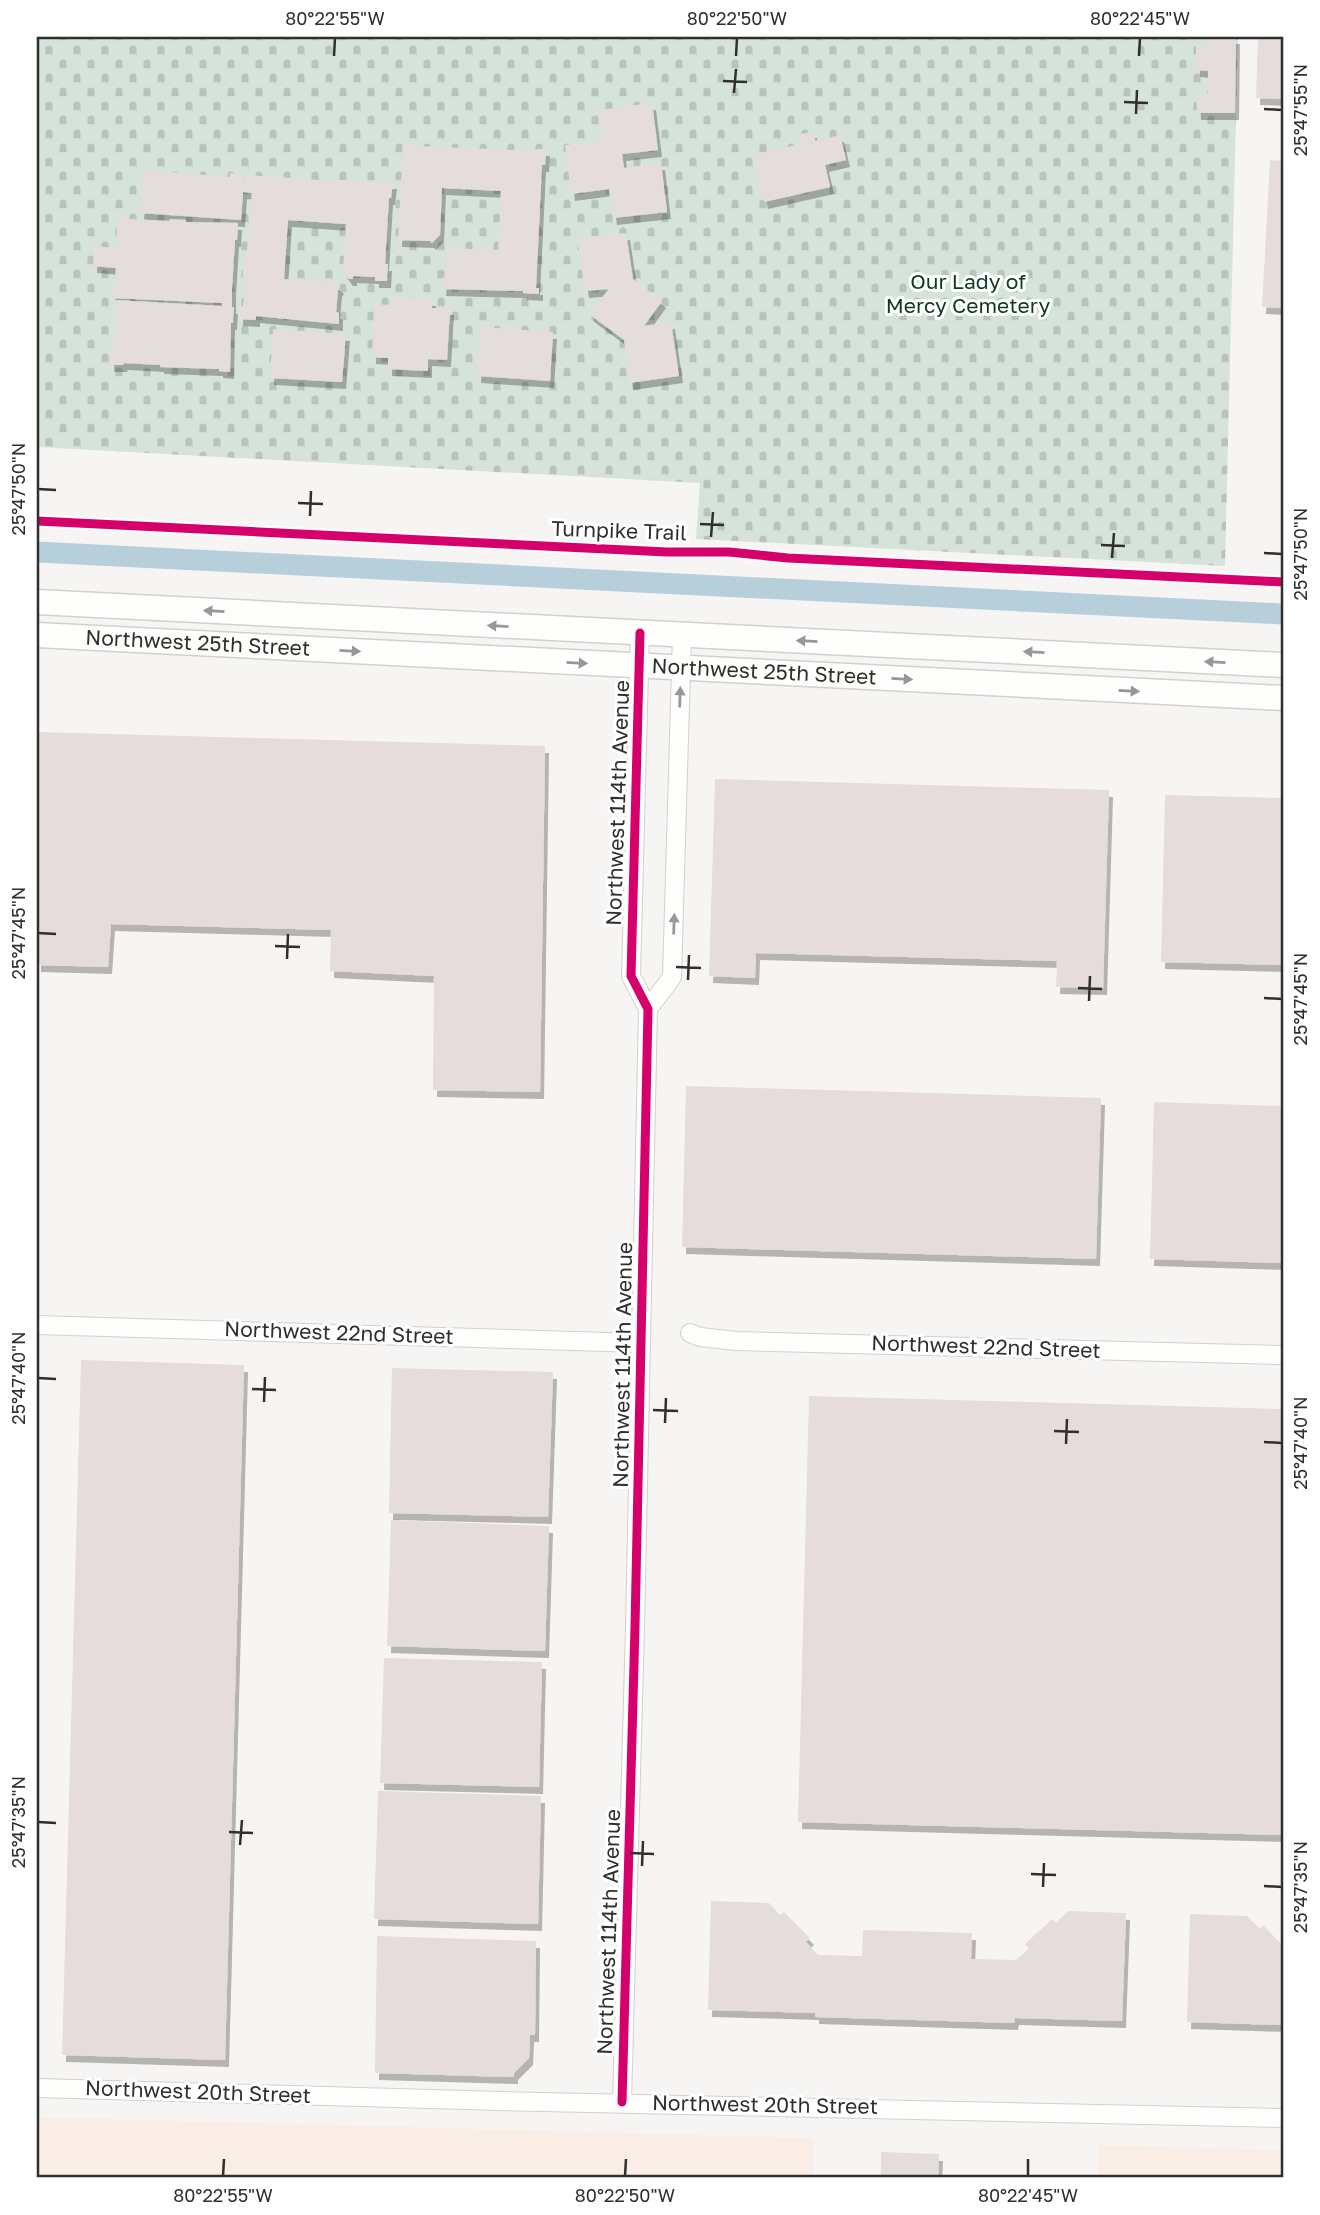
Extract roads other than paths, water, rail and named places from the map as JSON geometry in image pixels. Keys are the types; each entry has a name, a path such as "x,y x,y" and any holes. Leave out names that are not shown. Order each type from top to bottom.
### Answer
{"main road":[{"name":"Northwest 25th Street","path":"37,602 1283,665"},
{"name":"Northwest 25th Street","path":"37,635 1283,698"}],"street":[{"name":"Northwest 114th Avenue","path":"622,2102 648,1009 631,976 640,633"},
{"path":"648,1009 672,977 682,635"},
{"name":"Northwest 22nd Street","path":"37,1325 641,1343"},
{"name":"Northwest 22nd Street","path":"690,1333 700,1337 736,1341 1283,1355"},
{"name":"Northwest 20th Street","path":"37,2088 1283,2118"}],"waterway":[{"path":"37,552 1283,614"}],"park label":[{"name":"Our Lady of Mercy Cemetery","path":"968,294"}]}
